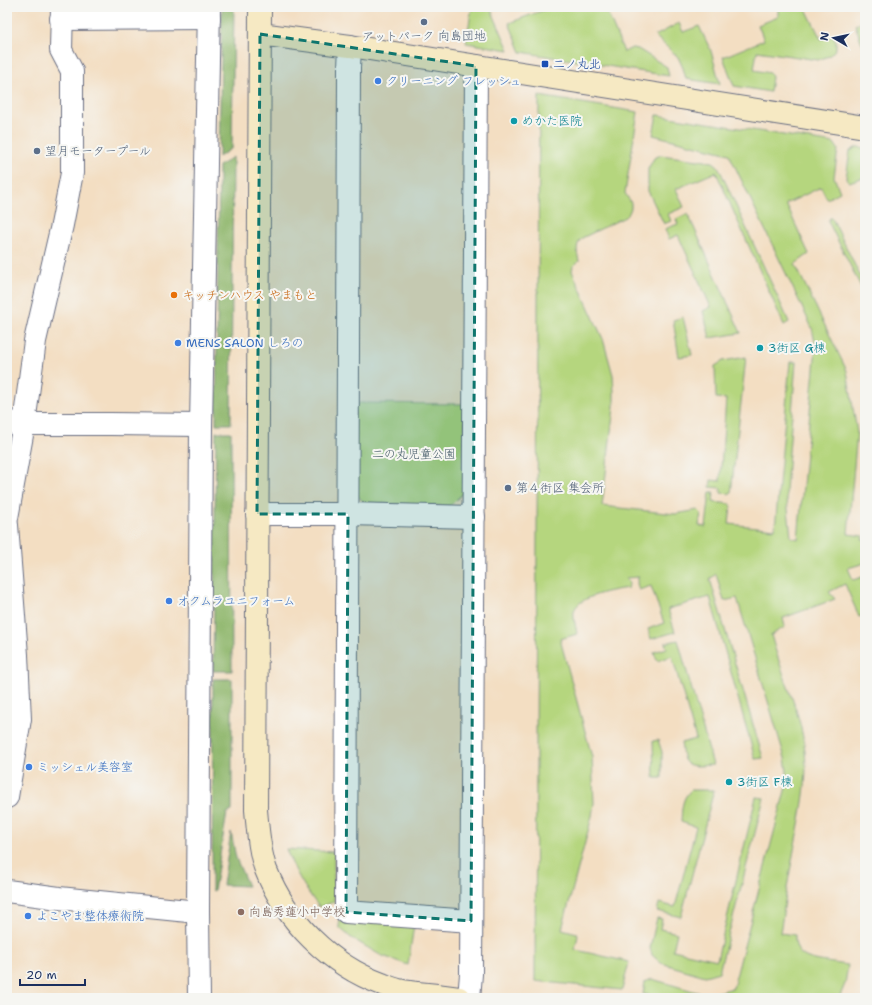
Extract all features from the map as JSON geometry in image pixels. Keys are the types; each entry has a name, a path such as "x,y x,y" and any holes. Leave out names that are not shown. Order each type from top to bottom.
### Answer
{"street":[{"path":"260,7 256,810 259,841 266,869 276,892 289,912 302,929 345,966 371,980 398,990 459,998"},
{"path":"7,518 15,423 62,225 72,173 72,71 61,50 62,13 209,12 201,426 198,912 199,998"},
{"path":"260,34 350,46 865,127"},
{"path":"350,46 346,912 471,921"},
{"path":"469,998 471,974 476,66"},
{"path":"15,423 201,426"},
{"path":"257,514 348,514 474,517"},
{"path":"7,525 17,655 13,683 20,719 7,797"},
{"path":"7,891 66,899 198,912"}],"highlighted area":[{"path":"260,34 476,66 471,921 346,912 348,514 257,514"}],"green space":[{"path":"222,7 234,7 232,148 219,157"},
{"path":"472,7 490,7 509,50 466,43"},
{"path":"548,7 605,7 624,52 632,48 638,49 667,67 669,76 521,52 509,23 549,8"},
{"path":"778,7 805,7 821,39 833,35 836,41 836,49 829,56 818,60 757,51 754,70 770,73 772,77 770,92 734,86 723,57 764,40 758,25 778,17"},
{"path":"865,21 865,51 855,25"},
{"path":"679,23 683,32 699,26 711,51 720,84 686,79 678,57 655,36"},
{"path":"539,96 638,112 625,193 631,203 629,213 625,217 582,238 577,246 579,261 573,266 572,271 603,339 613,375 614,407 602,506 675,514 698,510 701,513 699,526 706,527 710,492 714,492 713,502 731,504 729,524 775,529 790,362 796,362 786,491 791,537 798,539 816,348 812,328 729,154 653,135 657,115 834,143 838,149 834,177 840,192 827,199 821,187 786,204 809,254 795,264 847,371 857,432 848,534 863,536 862,540 865,540 865,563 848,568 853,580 865,576 865,615 859,617 845,584 829,592 835,599 783,618 785,627 771,635 799,719 803,736 806,766 806,779 802,806 780,933 795,935 797,948 803,956 819,961 848,965 845,984 839,998 664,998 643,994 645,982 652,979 707,995 733,988 787,783 785,758 737,598 724,601 716,574 710,579 763,758 755,759 710,597 668,609 675,632 651,639 648,629 664,623 651,586 639,590 637,580 639,577 626,578 629,583 628,588 614,590 582,601 574,611 577,634 560,639 592,757 594,803 592,816 562,929 577,933 578,935 575,950 629,962 622,990 535,981"},
{"path":"857,147 865,148 865,177 849,182 846,178 850,151"},
{"path":"661,155 713,162 718,166 789,322 784,325 716,172 676,189 684,207 668,214 671,221 664,224 648,191 648,169 654,158"},
{"path":"233,157 231,424 216,424 219,166"},
{"path":"688,214 741,333 710,338 703,311 711,307 678,235 669,239 665,229 678,224 676,219"},
{"path":"832,218 865,286 865,295 828,221"},
{"path":"683,317 692,355 679,357 673,320"},
{"path":"746,357 731,494 721,493 721,488 710,487 711,480 720,481 726,399 716,398 715,366 723,361"},
{"name":"二の丸児童公園","path":"354,403 465,404 464,492 450,506 365,503 353,492"},
{"path":"216,432 231,432 232,671 213,671"},
{"path":"678,640 713,765 693,766 686,763 683,758 681,743 696,739 672,656 657,661 654,652 667,648 665,643"},
{"path":"213,679 232,679 232,811 227,813 214,891 212,890"},
{"path":"658,740 662,752 662,778 654,778 653,741"},
{"path":"691,790 714,790 681,917 657,911 659,903 675,907 696,827 681,822 685,797"},
{"path":"756,797 764,798 719,972 705,976 661,963 652,955 650,948 657,918 662,919 660,929 677,933 673,950 717,960"},
{"path":"231,832 236,858 248,886 223,885"},
{"path":"286,849 334,852 334,902 319,907 300,879"},
{"path":"340,918 414,925 408,965 380,955 350,937 339,927"}],"place":[{"name":"アットパーク 向島団地","path":"424,22"},
{"name":"二ノ丸北","path":"545,64"},
{"name":"クリーニング フレッシュ","path":"378,81"},
{"name":"めかた医院","path":"514,121"},
{"name":"望月モータープール","path":"37,151"},
{"name":"キッチンハウス やまもと","path":"174,295"},
{"name":"MENS SALON しろの","path":"178,343"},
{"name":"3街区 G棟","path":"760,348"},
{"name":"第４街区 集会所","path":"508,488"},
{"name":"オクムラユニフォーム","path":"169,601"},
{"name":"ミッシェル美容室","path":"29,767"},
{"name":"3街区 F棟","path":"729,782"},
{"name":"向島秀蓮小中学校","path":"241,912"},
{"name":"よこやま整体療術院","path":"28,916"}]}
